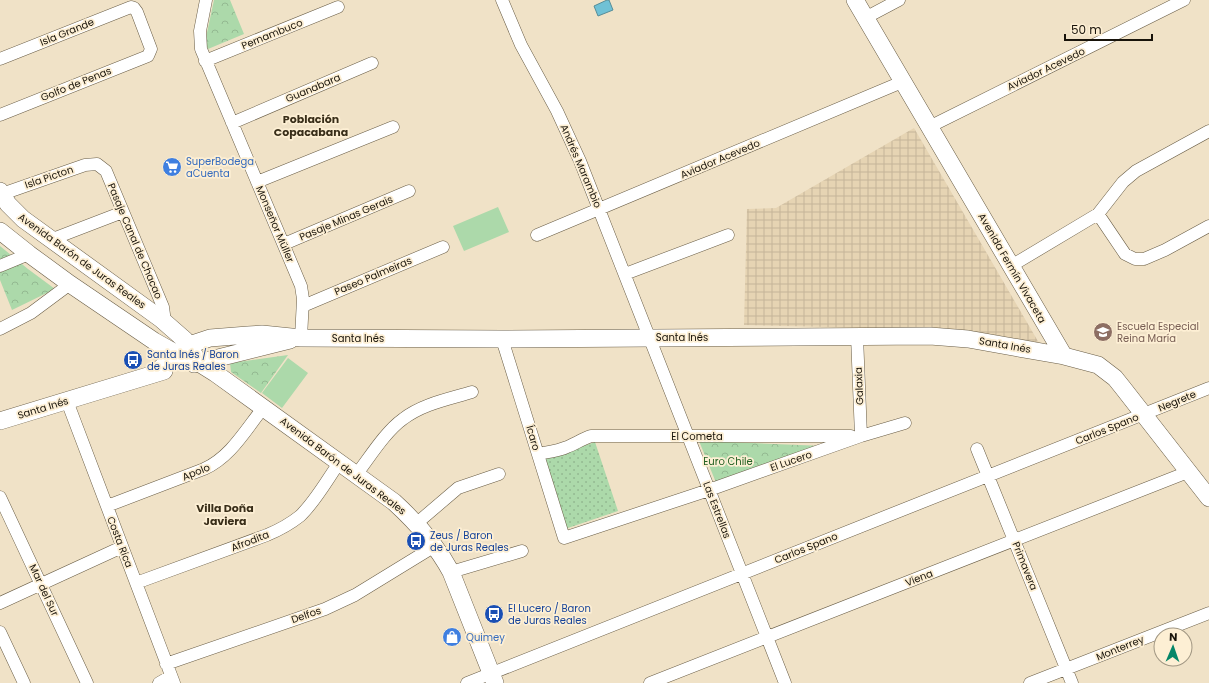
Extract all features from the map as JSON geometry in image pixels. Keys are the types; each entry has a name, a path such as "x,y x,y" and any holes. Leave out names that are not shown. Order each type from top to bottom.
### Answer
{"street":[{"name":"Monseñor Müller","path":"206,0 201,23 201,49 301,286 303,306 300,338"},
{"name":"Andrés Marambio","path":"502,0 528,60 558,111 570,136 650,337"},
{"name":"Avenida Fermín Vivaceta","path":"855,0 1064,356"},
{"path":"865,18 899,0"},
{"name":"Aviador Acevedo","path":"929,127 1184,0"},
{"name":"Isla Grande","path":"0,60 128,7 134,8"},
{"name":"Pernambuco","path":"205,61 338,7"},
{"name":"Golfo de Penas","path":"0,115 148,56 151,52 151,47 134,8"},
{"name":"Guanabara","path":"232,123 372,63"},
{"name":"Aviador Acevedo","path":"536,234 902,82"},
{"path":"257,182 393,127"},
{"path":"1011,266 1098,214 1129,176 1209,131"},
{"name":"Isla Picton","path":"0,193 85,165 97,164"},
{"name":"Pasaje Canal de Chacao","path":"97,164 106,171 163,307 165,322"},
{"name":"Pasaje Minas Gerais","path":"284,244 409,191"},
{"name":"Avenida Barón de Juras Reales","path":"0,193 16,213 50,240 165,322 183,350 199,363 264,407 394,502 417,524 436,546 451,572 493,678"},
{"path":"50,240 122,212"},
{"path":"1098,214 1125,254 1140,260 1149,258 1209,226"},
{"path":"0,231 70,284 154,341 183,350"},
{"path":"625,274 728,235"},
{"name":"Paseo Palmeiras","path":"303,306 442,247"},
{"path":"0,266 30,254"},
{"path":"0,329 31,313 70,284"},
{"name":"Santa Inés","path":"154,374 183,350 210,338 233,335 262,334 300,338 502,339 857,336 947,337 968,339 1064,356"},
{"name":"Galaxia","path":"857,336 860,436"},
{"name":"Las Estrellas","path":"650,337 785,683"},
{"name":"Santa Inés","path":"0,422 154,374 300,338"},
{"name":"Ícaro","path":"502,339 564,538"},
{"path":"1064,356 1098,366 1107,372 1124,388 1209,498"},
{"name":"Negrete","path":"1144,414 1209,388"},
{"path":"356,475 390,430 403,419 421,409 472,392"},
{"name":"Costa Rica","path":"68,401 172,680"},
{"name":"Apolo","path":"107,506 204,469 218,462 227,454 264,407"},
{"name":"Carlos Spano","path":"467,683 493,678 742,574 1144,414"},
{"name":"El Lucero","path":"564,538 709,490 860,436 905,423"},
{"name":"El Cometa","path":"538,454 557,451 568,447 580,439 590,436 860,436"},
{"name":"Primavera","path":"977,449 1072,683"},
{"name":"Afrodita","path":"136,583 260,538 282,528 307,508 339,463"},
{"name":"Viena","path":"650,683 1188,472"},
{"path":"417,524 458,488 499,474"},
{"name":"Mar del Sur","path":"0,497 87,683"},
{"name":"Delfos","path":"166,664 331,606 355,595 436,546"},
{"path":"0,603 122,547"},
{"path":"451,572 522,551"},
{"name":"Monterrey","path":"1030,683 1209,612"},
{"path":"0,632 24,683"},
{"path":"159,683 172,680"}],"shaded area":[{"path":"914,128 1039,343 965,330 744,325 747,209 776,208"}],"green space":[{"path":"214,0 230,0 244,34 208,49 205,42"},
{"path":"498,207 509,232 464,251 453,226"},
{"path":"0,246 55,289 12,310 0,280"},
{"path":"288,355 261,393 231,372 230,363"},
{"path":"288,358 308,373 282,408 262,393"},
{"name":"Euro Chile","path":"699,441 824,446 717,485"},
{"path":"595,442 618,511 565,529 542,460"}],"water":[{"path":"609,0 613,10 598,16 594,6"}],"place":[{"name":"SuperBodega aCuenta","path":"172,167"},
{"name":"Escuela Especial Reina María","path":"1103,332"},
{"name":"Santa Inés / Baron de Juras Reales","path":"133,360"},
{"name":"Zeus / Baron de Juras Reales","path":"416,541"},
{"name":"El Lucero / Baron de Juras Reales","path":"494,614"},
{"name":"Quimey","path":"452,637"}],"district":[{"name":"Población Copacabana","path":"311,125"},
{"name":"Villa Doña Javiera","path":"225,514"}]}
